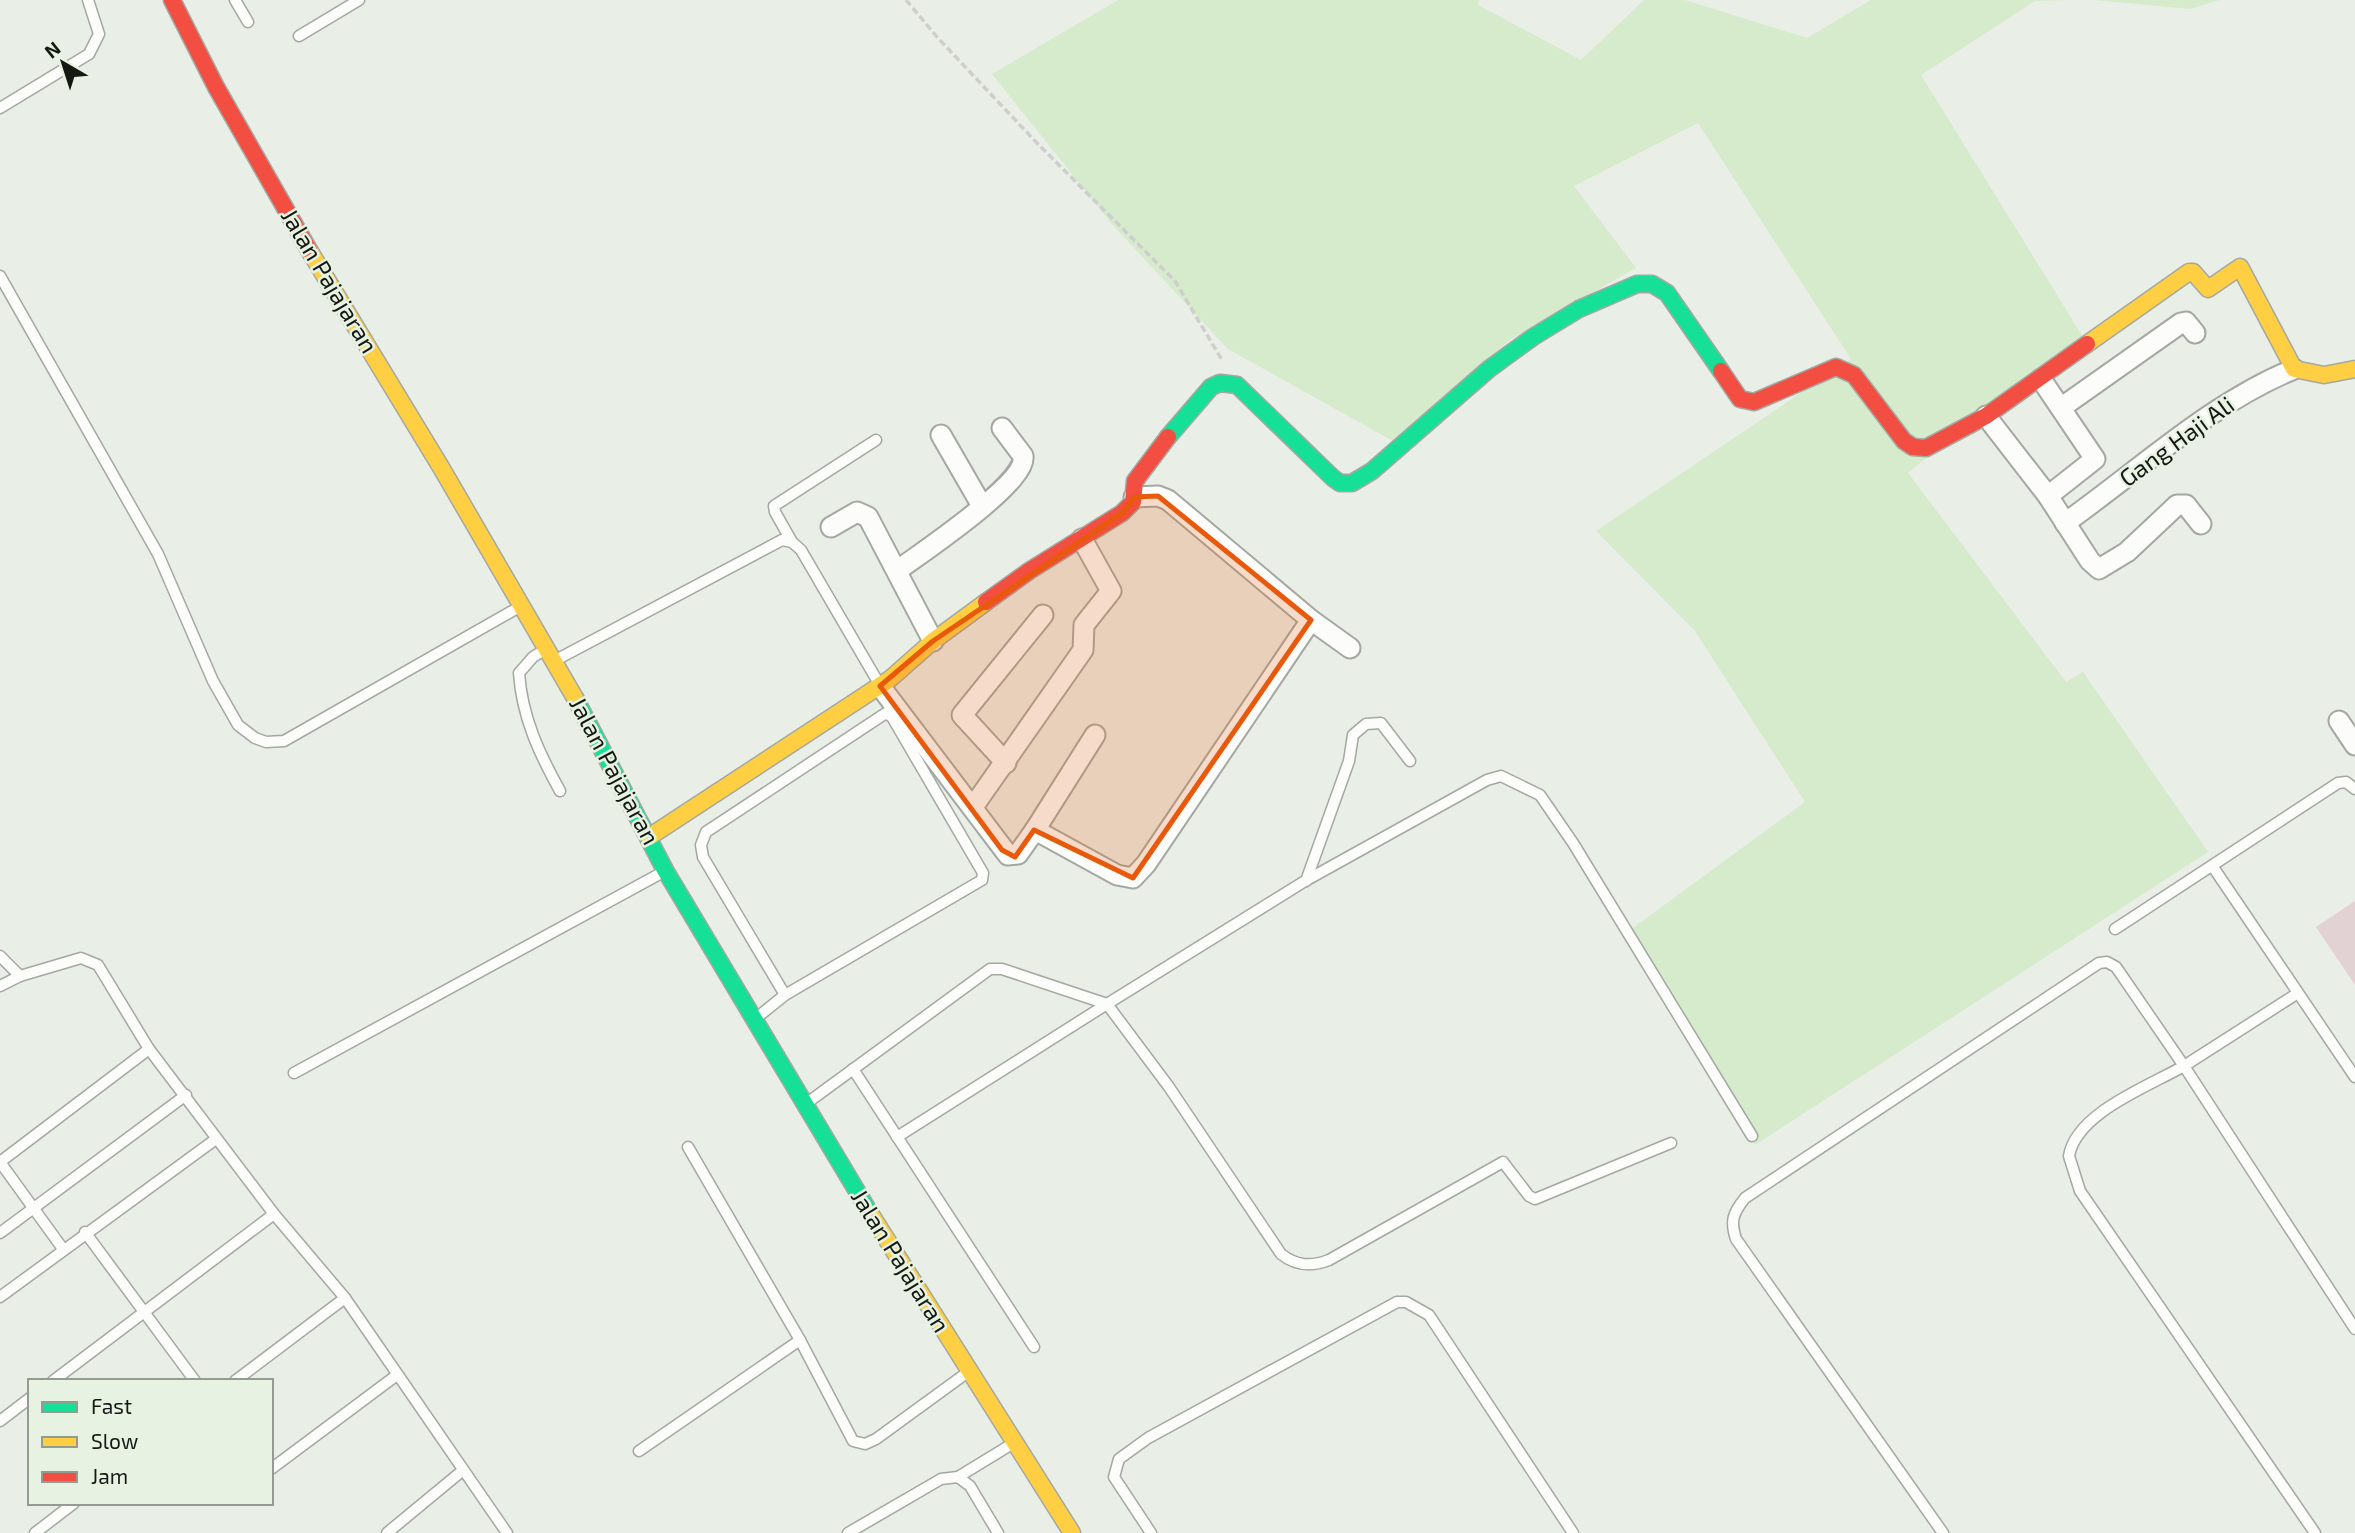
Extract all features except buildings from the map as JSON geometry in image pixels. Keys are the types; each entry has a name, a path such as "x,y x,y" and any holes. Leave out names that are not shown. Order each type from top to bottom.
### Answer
{"street":[{"name":"Jalan Pajajaran","path":"172,0 216,87 328,284 442,469 550,655 665,870 855,1189 1072,1533"},
{"path":"649,836 880,686 933,640 1029,571 1122,513 1134,497 1135,481 1150,457 1211,387 1220,383 1237,385 1334,478 1340,483 1352,484 1491,366 1529,338 1564,315 1643,282 1660,286 1667,293 1740,399 1754,402 1836,367 1854,375 1904,441 1913,447 1926,448 1986,416 2189,272 2193,272 2207,289 2239,267 2294,369 2310,376 2327,377 2355,369"},
{"path":"2062,407 2182,322 2196,333"},
{"name":"Gang Haji Ali","path":"2065,523 2128,479 2176,438 2261,382 2294,369"},
{"path":"2041,379 2095,459 2048,496"},
{"path":"1986,416 2048,496 2099,569 2127,552 2177,505 2186,505 2201,524"},
{"path":"898,570 982,506 1018,474 1024,461 1002,428"},
{"path":"941,435 982,506"},
{"path":"1134,497 1157,496 1168,500 1311,620 1350,648"},
{"path":"831,527 857,512 863,513 898,570 933,640"},
{"path":"973,807 1083,650 1084,625 1111,591 1082,539"},
{"path":"1006,762 961,715 1043,615"},
{"path":"1035,830 1117,876 1125,879 1137,875 1311,620"},
{"path":"880,686 1008,855 1018,854 1095,735"},
{"path":"2339,721 2355,745"}],"lane":[{"path":"0,108 89,54 98,42 99,34 88,0"},
{"path":"235,0 248,22"},
{"path":"299,36 359,0"},
{"path":"0,276 158,554 213,681 238,725 255,738 266,742 284,741 522,606"},
{"path":"876,440 774,506 792,542 801,550 880,686"},
{"path":"561,790 541,757 521,704 519,673 533,657 550,655 782,540 792,542"},
{"path":"754,1020 785,995 839,967 982,880 983,873 892,717 886,713 706,832 701,845 704,857 785,995"},
{"path":"1305,881 1349,761 1353,735 1366,724 1381,723 1410,761"},
{"path":"897,1137 1305,881 1487,779 1500,776 1540,794 1573,843 1752,1136"},
{"path":"2116,929 2338,783 2346,782 2355,789"},
{"path":"2213,867 2355,1077"},
{"path":"294,1073 665,870"},
{"path":"0,956 20,976"},
{"path":"0,986 20,976 81,958 89,959 98,965 149,1049 274,1214 345,1297 507,1533"},
{"path":"1943,1533 1736,1239 1732,1219 1745,1198 2099,963 2107,962 2116,967 2184,1066 2355,1329"},
{"path":"806,1103 990,970 1002,968 1107,1004 1169,1087 1280,1254 1290,1261 1313,1266 1329,1260 1503,1162 1529,1196 1535,1199 1671,1143"},
{"path":"2298,993 2184,1066 2095,1116 2081,1129 2071,1146 2071,1170 2095,1215 2315,1533"},
{"path":"63,1249 0,1162 149,1049"},
{"path":"853,1069 1034,1347"},
{"path":"0,1233 186,1095"},
{"path":"0,1297 85,1232 216,1139"},
{"path":"688,1147 800,1340 853,1441 860,1444 876,1439 969,1372"},
{"path":"56,1379 274,1214"},
{"path":"85,1232 194,1379"},
{"path":"238,1379 345,1297"},
{"path":"1151,1533 1114,1478 1119,1460 1148,1438 1397,1302 1406,1302 1429,1315 1573,1533"},
{"path":"639,1451 800,1340"},
{"path":"273,1468 397,1375"},
{"path":"0,1420 28,1399"},
{"path":"848,1533 941,1479 958,1477 1014,1443"},
{"path":"387,1533 462,1471"},
{"path":"958,1477 970,1486 998,1533"},
{"path":"35,1533 71,1505"}],"path":[{"path":"906,0 1026,132 1175,281 1237,385"}],"highlighted area":[{"path":"1158,496 1311,620 1133,878 1034,830 1015,857 1002,850 880,686 933,641 1122,513 1134,497"}],"green space":[{"path":"1118,0 1479,0 1478,5 1581,60 1644,0 1685,0 1807,38 1871,0 2067,0 2035,1 1921,75 2083,337 2027,374 1908,473 2066,682 2083,672 2208,852 1755,1145 1622,936 1805,802 1695,631 1596,531 1851,359 1698,123 1574,186 1636,268 1511,339 1393,441 1228,349 1111,223 992,74"},
{"path":"2094,0 2219,0 2191,9"}],"traffic: fast":[{"path":"1168,437 1211,387 1220,383 1237,385 1333,478 1340,483 1352,483 1372,471 1489,369 1533,337 1579,309 1637,284 1652,284 1667,293 1721,371"},
{"path":"575,698 665,870 870,1213"}],"traffic: slow":[{"path":"309,250 442,469 575,698"},
{"path":"2087,344 2189,272 2193,272 2208,289 2240,267 2294,369 2324,375 2355,369"},
{"path":"649,837 890,679 933,641 986,602"},
{"path":"870,1213 1072,1533"}],"traffic: jam":[{"path":"172,0 216,87 309,250"},
{"path":"1721,371 1740,399 1754,402 1836,367 1854,375 1904,441 1913,447 1926,448 1986,416 2087,344"},
{"path":"986,602 1029,571 1122,513 1133,502 1135,481 1168,437"}]}
